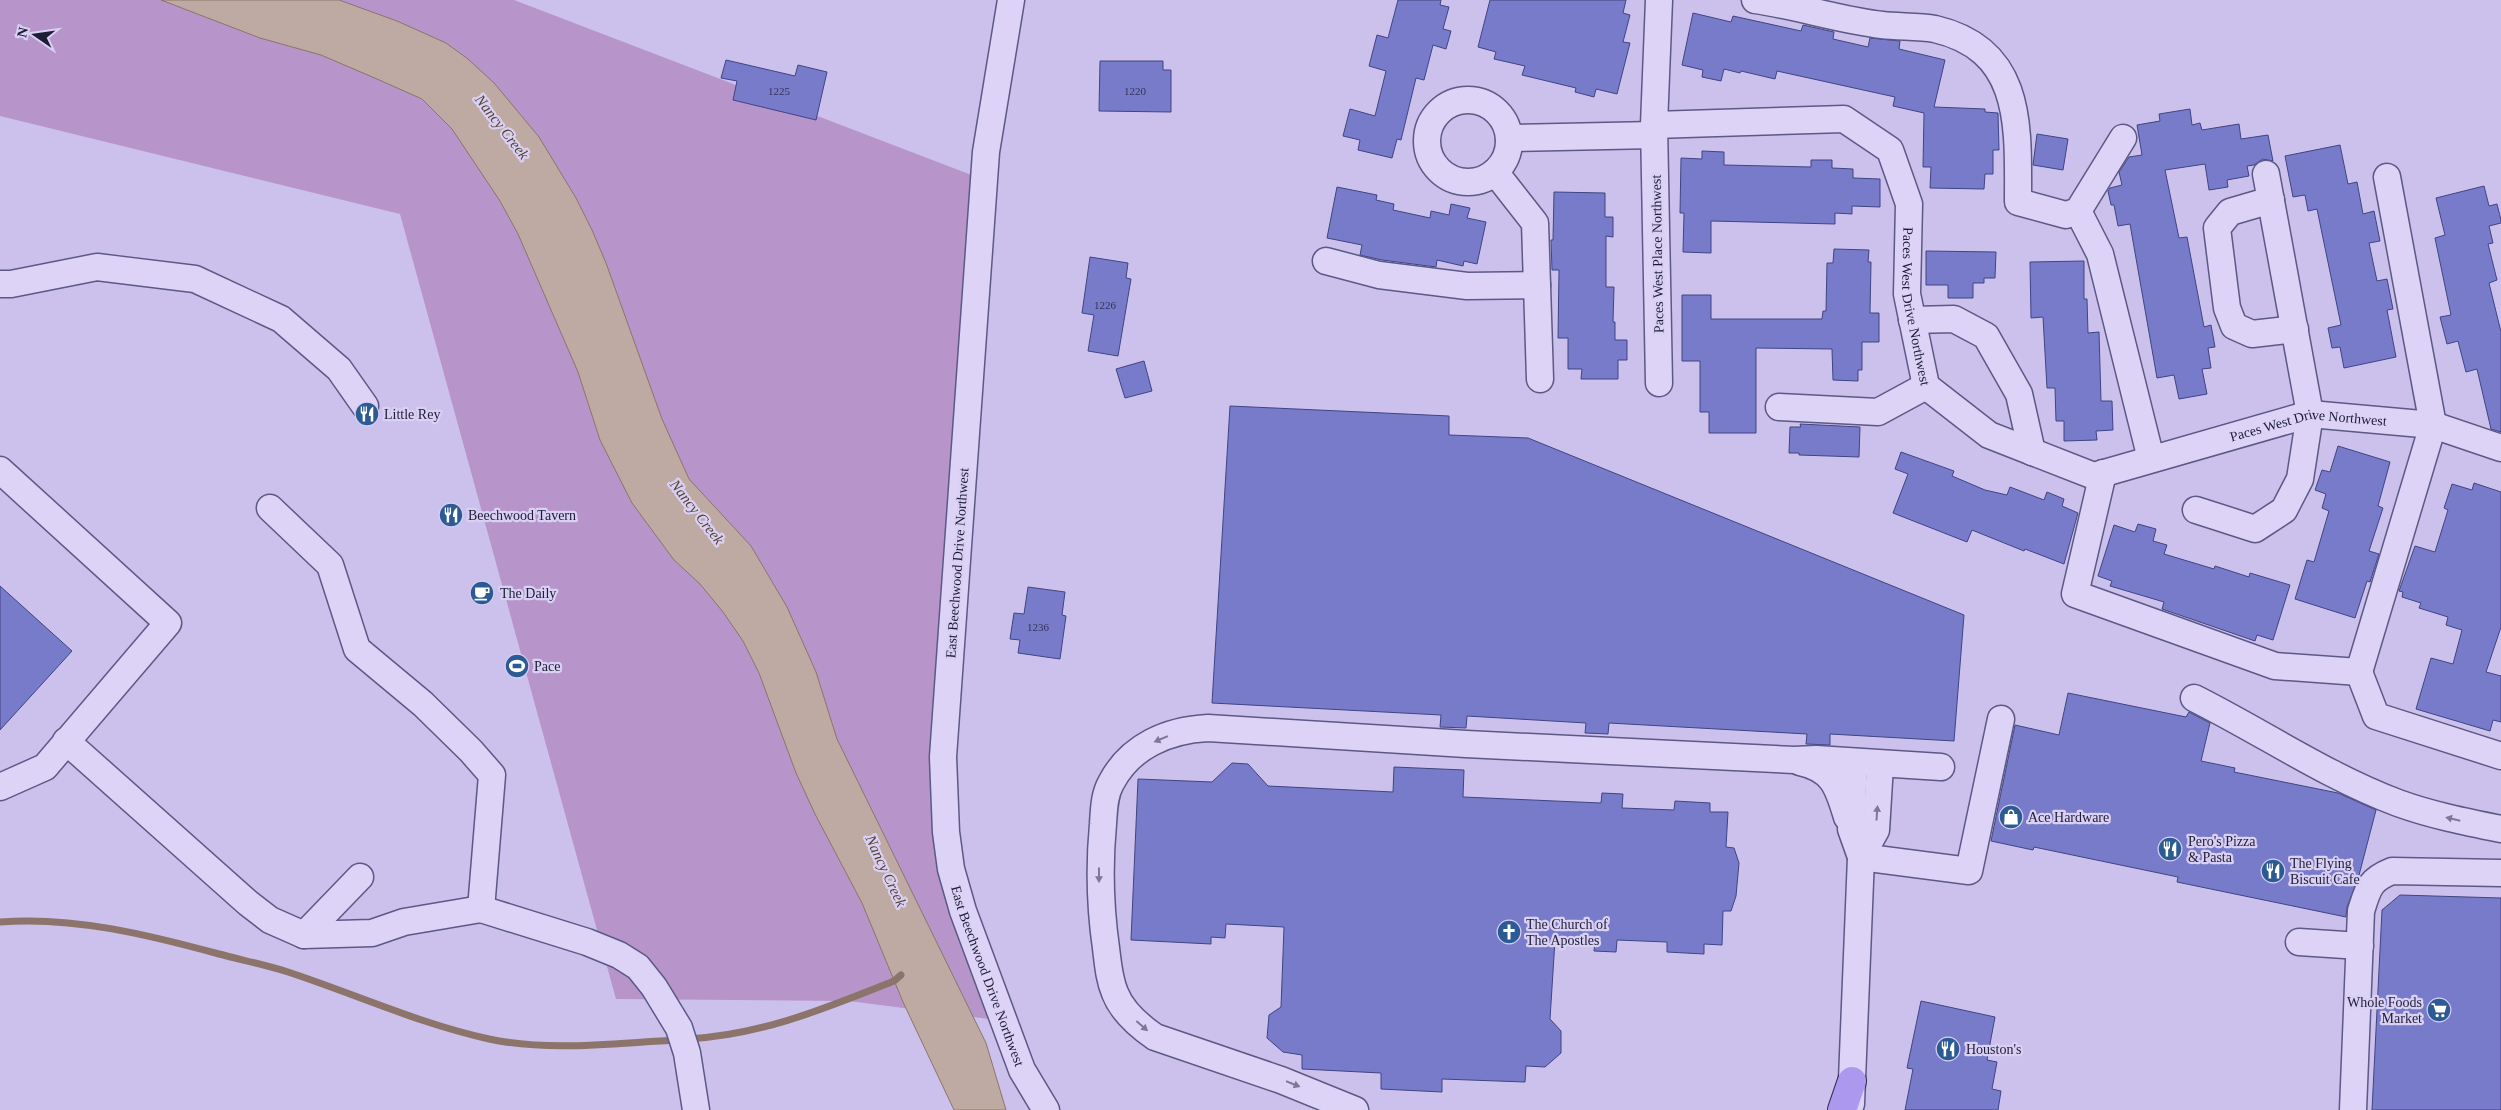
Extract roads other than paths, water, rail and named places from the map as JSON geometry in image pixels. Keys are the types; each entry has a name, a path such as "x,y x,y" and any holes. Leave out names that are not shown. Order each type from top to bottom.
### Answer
{"main road":[{"path":"1842,1110 1852,1081"},
{"path":"1852,1081 1859,1110"}],"street":[{"name":"East Beechwood Drive Northwest","path":"1011,0 986,152 943,757 946,832 951,869 966,920 1022,1070 1046,1110"},
{"path":"1654,130 1659,0"},
{"path":"1755,0 1881,25 1934,29 1970,41 2000,70 2010,92 2018,144 2018,202 2066,215 2078,211 2123,138"},
{"path":"1475,100 1486,104 1498,114 1507,127 1509,138 1505,159 1495,172 1482,180 1471,183 1450,178 1441,173 1429,155 1427,133 1430,123 1436,114 1454,102 1475,100"},
{"name":"Paces West Drive Northwest","path":"1509,138 1844,119 1890,150 1909,204 1907,294 1926,386 1989,435 2094,476 2310,414 2433,425 2501,448"},
{"name":"Paces West Place Northwest","path":"1654,130 1658,383"},
{"path":"1495,172 1535,223 1540,379"},
{"path":"2196,510 2255,530 2284,510 2300,479 2310,414 2266,174"},
{"path":"2387,177 2433,425 2360,672 2376,716 2501,756"},
{"path":"2271,200 2230,212 2217,228 2227,308 2234,326 2252,334 2295,329"},
{"path":"2078,211 2100,254 2151,459"},
{"path":"1326,261 1379,275 1467,286 1537,285"},
{"path":"0,284 12,284 97,267 195,279 281,319 339,369 365,406"},
{"path":"1912,320 1954,319 1986,336 2019,394 2032,452"},
{"path":"1779,407 1878,412 1926,386"},
{"path":"0,470 168,623 44,767 0,787"},
{"path":"2103,473 2075,594 2274,666 2360,672"},
{"path":"270,508 330,565 357,649 423,704 471,751 492,775 481,909"},
{"path":"2194,698 2231,716 2303,759 2397,802 2447,818 2501,829"},
{"path":"1861,857 1969,871 2001,718"},
{"path":"1355,1110 1281,1080 1156,1037 1142,1028 1115,995 1110,979 1099,887 1105,802 1110,784 1119,769 1140,748 1172,734 1189,729 1208,728 1466,744 1794,760 1816,759 1941,768"},
{"path":"66,740 248,903 270,920 304,935 372,933 404,922 481,909 588,942 619,955 638,967 654,987 679,1028 687,1054 696,1110"},
{"path":"1794,760 1812,764 1831,778 1840,795 1861,857 1850,1110"},
{"path":"1851,829 1854,763"},
{"path":"1861,857 1876,830 1880,765"},
{"path":"2354,1110 2361,911 2368,887 2379,876 2392,871 2501,873"},
{"path":"304,935 360,877"},
{"path":"2299,942 2360,946"}],"water":[{"name":"Nancy Creek","path":"161,0 339,0 397,21 446,43 468,59 494,83 539,137 576,198 592,230 606,263 662,419 689,479 751,546 787,607 816,672 837,739 986,1043 1006,1110 954,1110 903,1002 862,903 815,814 796,773 759,673 743,641 700,584 674,560 632,503 600,440 578,372 518,234 500,201 452,129 422,99 377,79 321,55 260,38"}],"waterway":[{"path":"0,922 27,921 83,924 166,940 288,972 413,1017 489,1039 512,1043 559,1046 677,1040"},
{"path":"688,1039 742,1032 793,1019 894,981 901,975"}],"place":[{"name":"Little Rey","path":"367,414"},
{"name":"Beechwood Tavern","path":"451,515"},
{"name":"The Daily","path":"482,593"},
{"name":"Pace","path":"517,666"},
{"name":"Ace Hardware","path":"2011,817"},
{"name":"Pero's Pizza & Pasta","path":"2170,849"},
{"name":"The Flying Biscuit Cafe","path":"2273,871"},
{"name":"The Church of The Apostles","path":"1509,932"},
{"name":"Whole Foods Market","path":"2439,1010"},
{"name":"Houston's","path":"1948,1049"}]}
